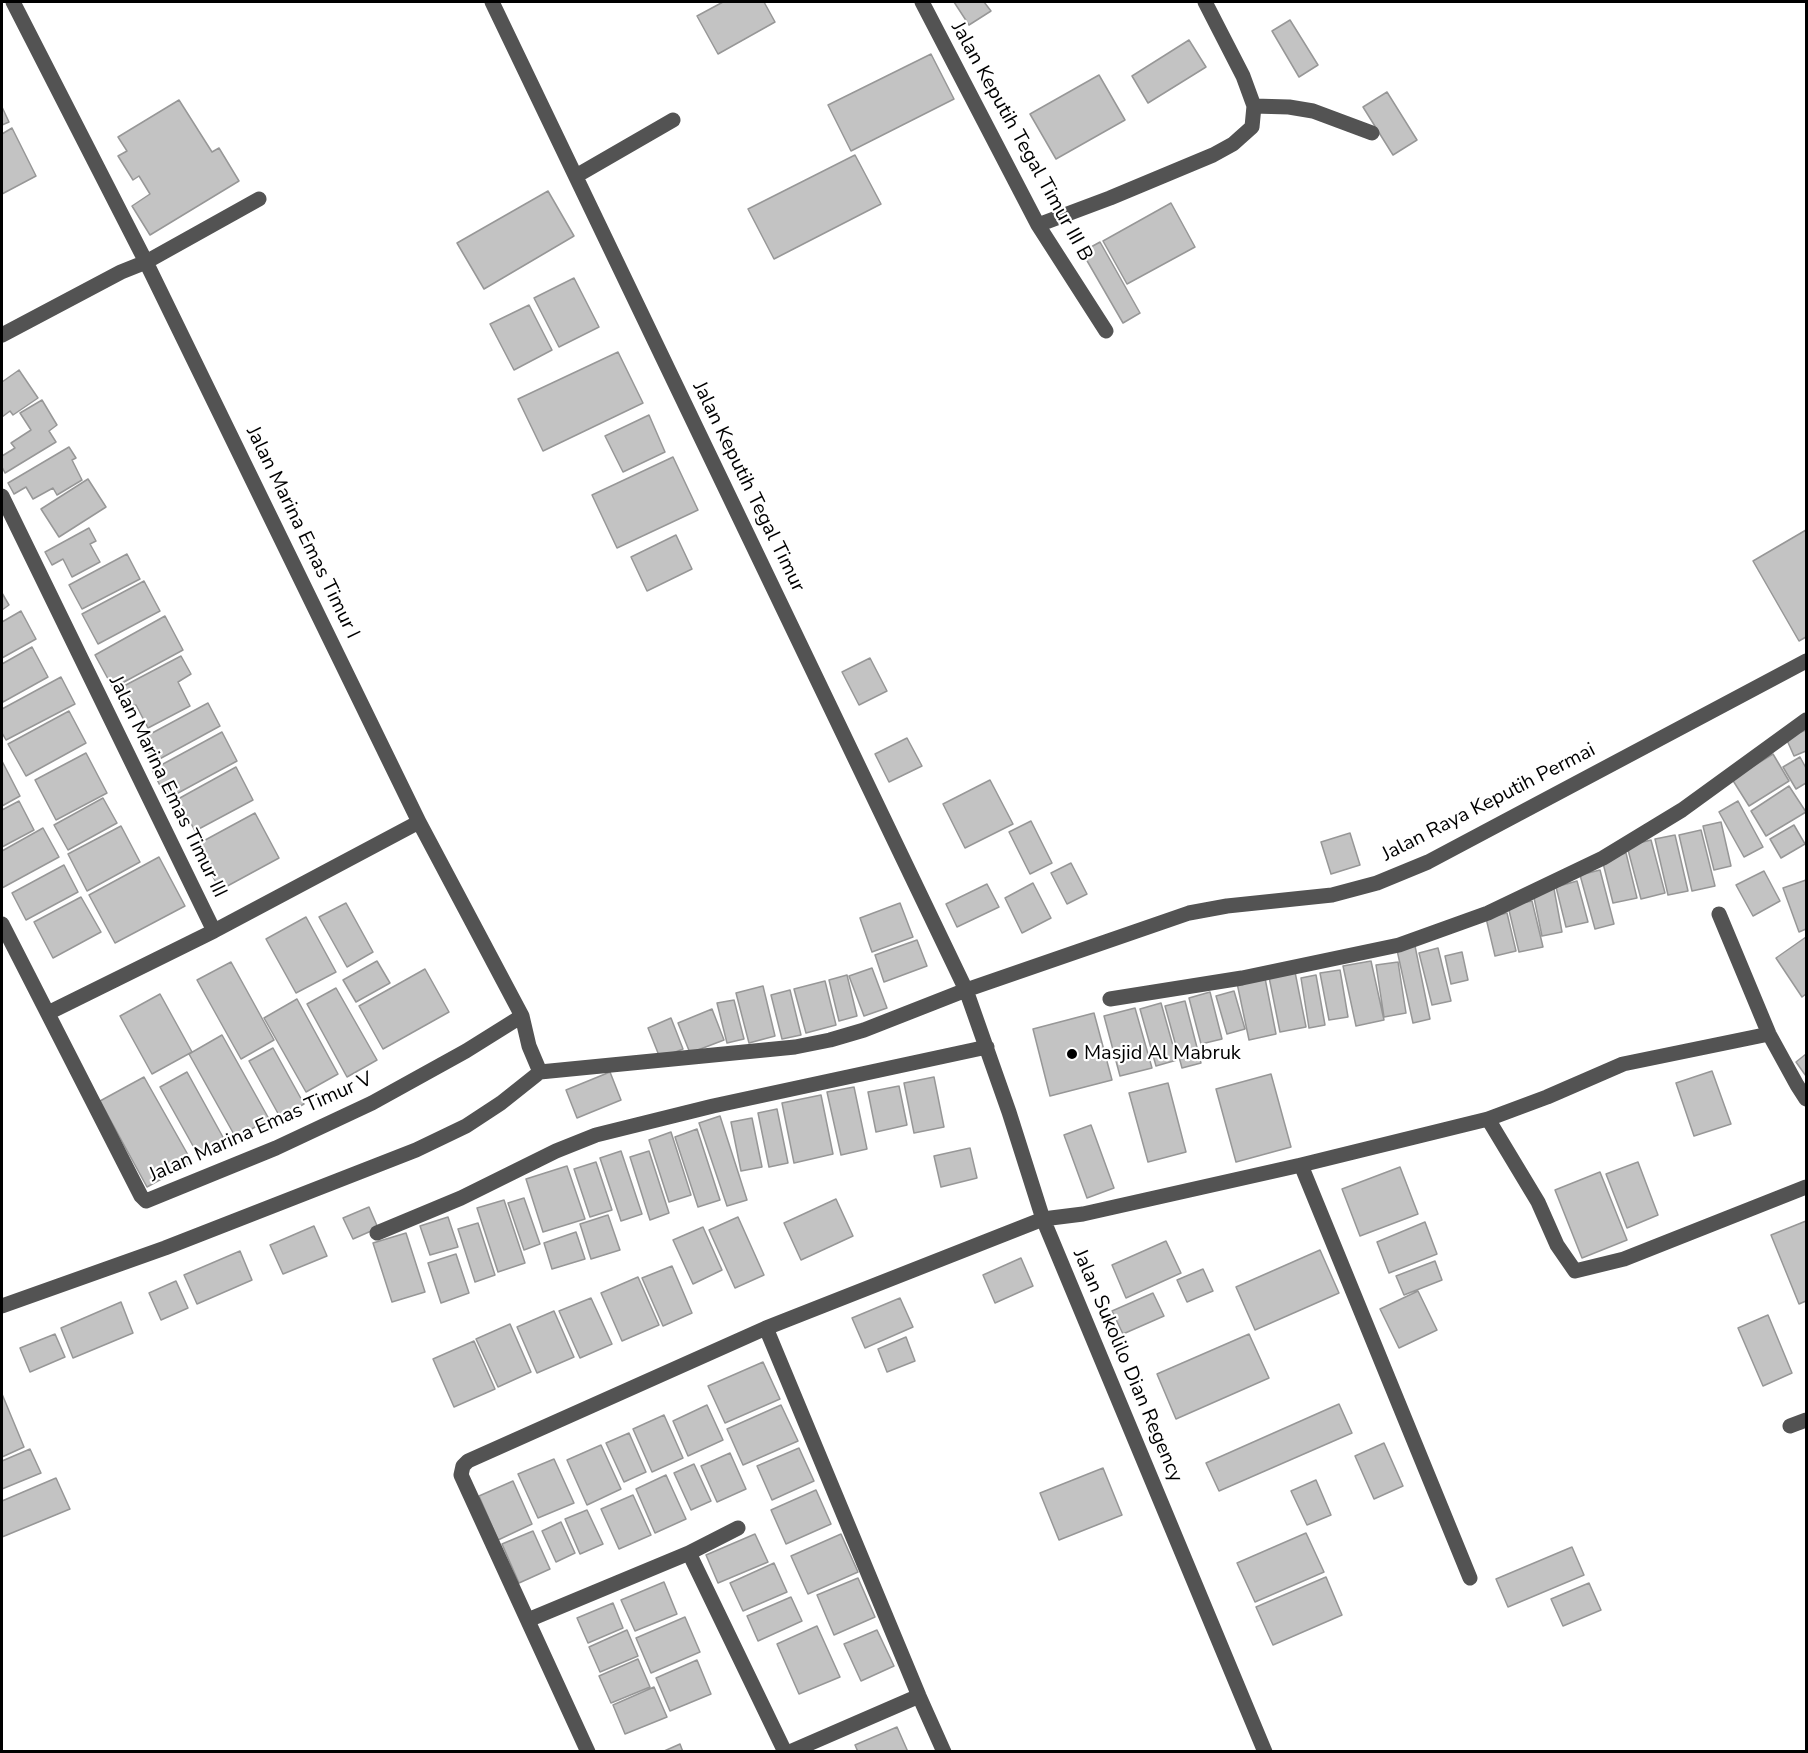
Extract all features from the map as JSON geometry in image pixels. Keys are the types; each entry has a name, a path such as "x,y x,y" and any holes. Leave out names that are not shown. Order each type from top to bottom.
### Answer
{"street":[{"name":"Jalan Marina Emas Timur I","path":"13,2 146,262 419,822 522,1016 529,1046 540,1072"},
{"name":"Jalan Keputih Tegal Timur","path":"492,2 966,990"},
{"name":"Jalan Keputih Tegal Timur III B","path":"922,2 1038,225 1106,331"},
{"path":"1038,225 1213,155 1233,144 1252,128 1254,106 1243,76 1205,2"},
{"path":"1254,106 1289,107 1313,111 1372,133"},
{"path":"576,176 673,120"},
{"path":"2,335 121,272 146,262 259,199"},
{"name":"Jalan Marina Emas Timur III","path":"2,496 214,931"},
{"name":"Jalan Raya Keputih Permai","path":"540,1072 795,1047 864,1030 966,990 1189,913 1227,906 1332,895 1377,883 1428,862 1806,661"},
{"path":"1110,999 1242,978 1399,945 1488,913 1613,852 1682,810 1806,720"},
{"path":"48,1013 214,931 419,822"},
{"path":"1719,914 1769,1034 1806,1099"},
{"name":"Jalan Marina Emas Timur V","path":"2,924 6,943 48,1013 141,1196 146,1201 276,1148 372,1103 466,1051 522,1016"},
{"name":"Jalan Sukolilo Dian Regency","path":"966,990 987,1047 1043,1220 1265,1752"},
{"path":"588,1752 461,1475 463,1466 468,1461 766,1328 1043,1220 1083,1214 1301,1165 1488,1119 1547,1097 1623,1064 1769,1034"},
{"path":"377,1233 461,1198 556,1151 596,1135 713,1106 987,1047"},
{"path":"2,1306 165,1248 416,1150 466,1125 501,1103 540,1072"},
{"path":"1488,1119 1538,1202 1557,1245 1575,1271 1624,1259 1806,1187"},
{"path":"1301,1165 1470,1578"},
{"path":"766,1328 944,1752"},
{"path":"1790,1426 1806,1420"},
{"path":"528,1620 689,1553 738,1528"},
{"path":"689,1553 785,1752"},
{"path":"790,1752 919,1696"}],"building":[{"path":"723,2 764,2 775,22 718,54 697,16"},
{"path":"954,2 984,2 991,11 969,25"},
{"path":"1290,20 1318,65 1299,77 1272,31"},
{"path":"1189,40 1206,67 1148,103 1132,76"},
{"path":"931,54 954,99 851,151 828,105"},
{"path":"1099,75 1125,120 1056,159 1030,114"},
{"path":"1387,92 1417,140 1393,155 1363,107"},
{"path":"179,100 212,152 219,148 239,181 150,235 132,206 150,194 139,176 133,180 118,156 127,151 118,137"},
{"path":"2,107 9,122 2,125"},
{"path":"12,128 36,176 2,194 2,134"},
{"path":"855,155 881,204 774,259 748,209"},
{"path":"548,191 574,236 484,289 457,243"},
{"path":"1171,203 1195,247 1127,284 1103,241"},
{"path":"1100,242 1140,313 1123,323 1082,252"},
{"path":"574,278 599,327 559,347 534,298"},
{"path":"529,305 552,350 514,370 490,324"},
{"path":"618,352 643,403 543,451 518,399"},
{"path":"19,370 38,398 13,415 10,411 2,417 2,382"},
{"path":"42,400 57,425 49,431 56,442 5,473 2,467 2,456 15,448 11,443 31,430 20,413"},
{"path":"649,415 665,452 623,472 605,436"},
{"path":"69,447 76,458 72,460 82,480 57,495 53,488 33,499 26,487 14,494 8,483"},
{"path":"673,457 698,510 617,548 592,495"},
{"path":"88,479 106,507 59,537 41,509"},
{"path":"89,528 96,541 90,544 100,562 72,577 63,559 52,565 45,552"},
{"path":"1806,530 1806,637 1799,641 1753,561"},
{"path":"676,535 692,569 647,591 631,557"},
{"path":"127,554 140,579 82,609 69,585"},
{"path":"144,581 160,611 98,644 82,614"},
{"path":"2,593 9,605 2,610"},
{"path":"21,611 36,639 2,658 2,622"},
{"path":"165,616 183,650 113,688 95,655"},
{"path":"32,647 48,677 3,702 2,664"},
{"path":"181,656 191,674 178,682 190,706 148,728 136,705 132,706 122,687"},
{"path":"870,658 887,691 859,705 842,672"},
{"path":"61,677 75,704 6,740 2,733 2,709"},
{"path":"208,703 220,726 154,762 141,739"},
{"path":"69,711 86,743 26,776 8,744"},
{"path":"1806,730 1806,751 1794,756 1786,738"},
{"path":"222,732 237,761 167,799 152,770"},
{"path":"907,738 922,766 889,782 875,754"},
{"path":"86,753 107,793 56,820 35,780"},
{"path":"1773,754 1789,781 1749,806 1732,779"},
{"path":"1800,757 1806,768 1806,783 1796,789 1783,767"},
{"path":"2,761 20,796 2,806"},
{"path":"236,767 253,800 195,831 178,799"},
{"path":"990,780 1013,824 965,848 943,804"},
{"path":"1789,786 1806,812 1766,836 1751,811"},
{"path":"103,798 117,823 68,850 54,825"},
{"path":"19,801 34,830 2,847 2,810"},
{"path":"1738,801 1763,847 1744,857 1719,812"},
{"path":"255,813 279,858 220,890 196,845"},
{"path":"1031,821 1052,863 1030,874 1009,832"},
{"path":"1721,822 1731,866 1714,870 1703,826"},
{"path":"1794,825 1805,844 1781,858 1770,839"},
{"path":"121,826 140,862 87,891 68,854"},
{"path":"43,828 59,857 2,888 2,851"},
{"path":"1701,830 1715,886 1692,891 1679,835"},
{"path":"1350,833 1360,865 1331,874 1321,842"},
{"path":"1675,835 1688,891 1668,895 1655,839"},
{"path":"1651,840 1665,893 1641,899 1627,846"},
{"path":"1626,853 1637,898 1613,903 1602,859"},
{"path":"159,857 185,906 115,943 89,895"},
{"path":"1071,863 1087,894 1067,904 1051,873"},
{"path":"64,865 78,892 26,920 12,893"},
{"path":"1600,870 1614,924 1595,929 1580,875"},
{"path":"1764,871 1780,901 1753,916 1736,885"},
{"path":"1806,880 1806,929 1799,932 1783,888"},
{"path":"1577,881 1588,922 1566,927 1556,887"},
{"path":"1033,883 1051,918 1022,933 1005,898"},
{"path":"987,884 999,907 957,927 946,904"},
{"path":"1554,889 1562,932 1542,936 1533,893"},
{"path":"81,897 101,932 53,958 34,922"},
{"path":"1532,901 1543,947 1519,952 1508,906"},
{"path":"346,903 373,952 347,967 319,917"},
{"path":"900,903 913,937 872,952 860,918"},
{"path":"1507,913 1516,951 1495,956 1486,918"},
{"path":"306,917 336,972 296,993 266,939"},
{"path":"1806,937 1806,994 1802,997 1776,958"},
{"path":"917,940 927,966 884,982 875,955"},
{"path":"1415,946 1430,1019 1413,1023 1397,950"},
{"path":"1438,948 1451,1001 1432,1005 1419,953"},
{"path":"1462,952 1468,980 1451,984 1445,956"},
{"path":"377,961 390,983 356,1002 343,980"},
{"path":"1371,961 1384,1020 1356,1026 1343,966"},
{"path":"231,962 274,1040 241,1059 197,980"},
{"path":"1398,962 1406,1013 1384,1017 1376,965"},
{"path":"872,968 887,1008 864,1016 849,976"},
{"path":"425,969 449,1012 383,1049 359,1006"},
{"path":"1340,970 1348,1017 1329,1020 1320,973"},
{"path":"1295,972 1306,1027 1280,1032 1269,977"},
{"path":"847,975 857,1016 839,1021 829,980"},
{"path":"1316,975 1325,1025 1309,1028 1301,978"},
{"path":"1265,978 1276,1034 1249,1040 1237,983"},
{"path":"825,981 836,1025 806,1033 794,989"},
{"path":"763,986 775,1036 749,1043 736,993"},
{"path":"336,988 377,1060 347,1077 307,1004"},
{"path":"790,990 801,1035 782,1039 771,995"},
{"path":"1234,991 1245,1029 1227,1034 1216,996"},
{"path":"1210,992 1222,1039 1201,1044 1189,998"},
{"path":"160,994 192,1052 152,1074 120,1016"},
{"path":"297,999 338,1074 306,1092 264,1018"},
{"path":"734,1000 744,1039 727,1043 717,1003"},
{"path":"1185,1001 1201,1063 1182,1068 1165,1006"},
{"path":"1161,1003 1177,1060 1156,1066 1140,1009"},
{"path":"1135,1008 1152,1068 1120,1076 1104,1016"},
{"path":"712,1009 724,1040 690,1053 678,1023"},
{"name":"Masjid Al Mabruk","path":"1094,1013 1112,1080 1050,1096 1033,1029"},
{"path":"671,1018 683,1049 660,1058 648,1028"},
{"path":"222,1035 269,1119 236,1138 189,1054"},
{"path":"273,1048 304,1104 280,1117 249,1061"},
{"path":"1806,1054 1806,1076 1796,1062"},
{"path":"1712,1071 1731,1124 1694,1136 1676,1083"},
{"path":"187,1072 224,1139 197,1153 160,1087"},
{"path":"610,1072 621,1100 577,1118 566,1090"},
{"path":"1271,1074 1291,1147 1236,1162 1216,1089"},
{"path":"144,1077 192,1162 147,1187 100,1101"},
{"path":"934,1077 944,1127 914,1133 904,1083"},
{"path":"1168,1083 1186,1152 1148,1162 1129,1093"},
{"path":"899,1086 907,1125 876,1132 868,1092"},
{"path":"854,1087 867,1149 841,1155 827,1092"},
{"path":"821,1095 833,1154 794,1163 782,1103"},
{"path":"777,1109 788,1163 769,1167 758,1113"},
{"path":"720,1116 747,1200 727,1206 699,1123"},
{"path":"752,1118 762,1167 741,1171 731,1122"},
{"path":"1091,1125 1114,1188 1087,1198 1064,1135"},
{"path":"697,1129 720,1200 698,1207 675,1137"},
{"path":"671,1132 691,1195 669,1202 649,1140"},
{"path":"970,1148 977,1178 941,1187 934,1156"},
{"path":"621,1151 642,1214 621,1221 600,1158"},
{"path":"649,1151 669,1213 650,1220 630,1157"},
{"path":"596,1162 612,1210 590,1217 574,1169"},
{"path":"1638,1162 1658,1215 1627,1228 1606,1174"},
{"path":"567,1166 585,1219 543,1232 526,1179"},
{"path":"1400,1167 1418,1214 1360,1236 1342,1189"},
{"path":"1600,1172 1627,1240 1582,1258 1555,1190"},
{"path":"524,1198 540,1244 524,1250 508,1203"},
{"path":"836,1199 853,1236 801,1260 784,1223"},
{"path":"504,1200 525,1263 498,1272 477,1208"},
{"path":"369,1207 378,1228 353,1239 343,1218"},
{"path":"608,1215 620,1250 591,1259 580,1224"},
{"path":"448,1217 458,1247 430,1255 420,1226"},
{"path":"738,1217 764,1275 735,1288 709,1230"},
{"path":"1806,1221 1806,1301 1799,1304 1771,1235"},
{"path":"1425,1222 1437,1254 1389,1273 1377,1242"},
{"path":"478,1223 495,1275 475,1282 458,1229"},
{"path":"314,1226 327,1256 283,1274 270,1245"},
{"path":"703,1227 722,1270 693,1284 673,1240"},
{"path":"576,1232 585,1259 552,1269 544,1243"},
{"path":"406,1233 425,1292 392,1302 373,1243"},
{"path":"1166,1241 1181,1273 1126,1298 1112,1265"},
{"path":"1320,1250 1339,1293 1255,1330 1236,1287"},
{"path":"240,1251 252,1280 197,1304 184,1275"},
{"path":"456,1254 469,1293 441,1303 428,1263"},
{"path":"1021,1258 1033,1286 995,1303 983,1275"},
{"path":"1435,1261 1442,1280 1404,1295 1396,1276"},
{"path":"672,1266 692,1313 663,1326 642,1278"},
{"path":"1203,1269 1213,1291 1187,1302 1177,1280"},
{"path":"638,1277 659,1325 622,1341 601,1293"},
{"path":"176,1281 188,1308 161,1320 149,1293"},
{"path":"1418,1291 1437,1330 1399,1348 1380,1309"},
{"path":"1153,1293 1164,1316 1123,1334 1112,1311"},
{"path":"591,1298 612,1344 580,1358 559,1311"},
{"path":"900,1298 913,1327 865,1348 852,1318"},
{"path":"121,1302 133,1333 73,1358 61,1328"},
{"path":"554,1311 574,1357 537,1373 517,1327"},
{"path":"1768,1315 1792,1373 1763,1386 1738,1328"},
{"path":"510,1324 531,1372 498,1387 476,1339"},
{"path":"55,1334 65,1357 30,1372 20,1348"},
{"path":"1249,1334 1269,1378 1176,1419 1157,1374"},
{"path":"906,1337 915,1361 887,1372 878,1349"},
{"path":"474,1341 495,1389 454,1407 433,1359"},
{"path":"763,1362 780,1399 725,1423 708,1386"},
{"path":"2,1394 24,1447 2,1457"},
{"path":"1339,1404 1352,1433 1219,1491 1206,1463"},
{"path":"707,1405 723,1440 688,1456 673,1421"},
{"path":"781,1405 798,1441 743,1465 727,1429"},
{"path":"664,1415 683,1458 652,1472 633,1429"},
{"path":"629,1433 646,1472 624,1482 606,1443"},
{"path":"1384,1443 1403,1486 1374,1499 1355,1456"},
{"path":"601,1445 621,1489 587,1505 567,1460"},
{"path":"799,1448 814,1481 772,1500 757,1466"},
{"path":"30,1449 41,1473 2,1489 2,1461"},
{"path":"730,1453 746,1489 717,1502 701,1466"},
{"path":"554,1459 574,1503 538,1518 518,1474"},
{"path":"694,1464 711,1501 691,1510 674,1473"},
{"path":"1103,1468 1122,1515 1059,1540 1040,1493"},
{"path":"666,1475 686,1519 655,1533 636,1489"},
{"path":"56,1478 70,1509 2,1537 2,1501"},
{"path":"1316,1480 1331,1515 1307,1525 1291,1491"},
{"path":"513,1481 532,1524 498,1540 479,1496"},
{"path":"816,1490 831,1524 786,1544 771,1510"},
{"path":"633,1495 651,1535 619,1549 601,1509"},
{"path":"587,1510 603,1544 580,1554 565,1519"},
{"path":"561,1522 575,1553 556,1562 542,1531"},
{"path":"533,1531 550,1569 519,1583 502,1544"},
{"path":"1306,1533 1324,1572 1255,1602 1237,1563"},
{"path":"755,1534 768,1562 718,1583 706,1555"},
{"path":"841,1534 858,1572 808,1594 791,1556"},
{"path":"1572,1547 1584,1575 1508,1607 1496,1579"},
{"path":"774,1563 787,1592 743,1611 730,1583"},
{"path":"1326,1577 1342,1615 1273,1645 1256,1607"},
{"path":"858,1578 875,1617 834,1635 817,1595"},
{"path":"664,1582 677,1614 635,1631 621,1600"},
{"path":"1589,1583 1601,1610 1563,1626 1551,1599"},
{"path":"791,1597 802,1621 758,1641 747,1616"},
{"path":"613,1603 623,1628 588,1643 577,1618"},
{"path":"685,1617 700,1652 651,1673 636,1638"},
{"path":"817,1626 840,1677 799,1694 777,1644"},
{"path":"627,1630 638,1656 600,1672 589,1647"},
{"path":"877,1630 894,1666 861,1681 844,1644"},
{"path":"638,1659 650,1687 611,1703 599,1676"},
{"path":"697,1660 711,1694 670,1711 656,1678"},
{"path":"654,1687 667,1717 625,1734 613,1705"},
{"path":"897,1727 908,1752 858,1752 855,1745"},
{"path":"680,1744 683,1752 662,1752"}],"place":[{"name":"Masjid Al Mabruk","path":"1072,1054"}]}
